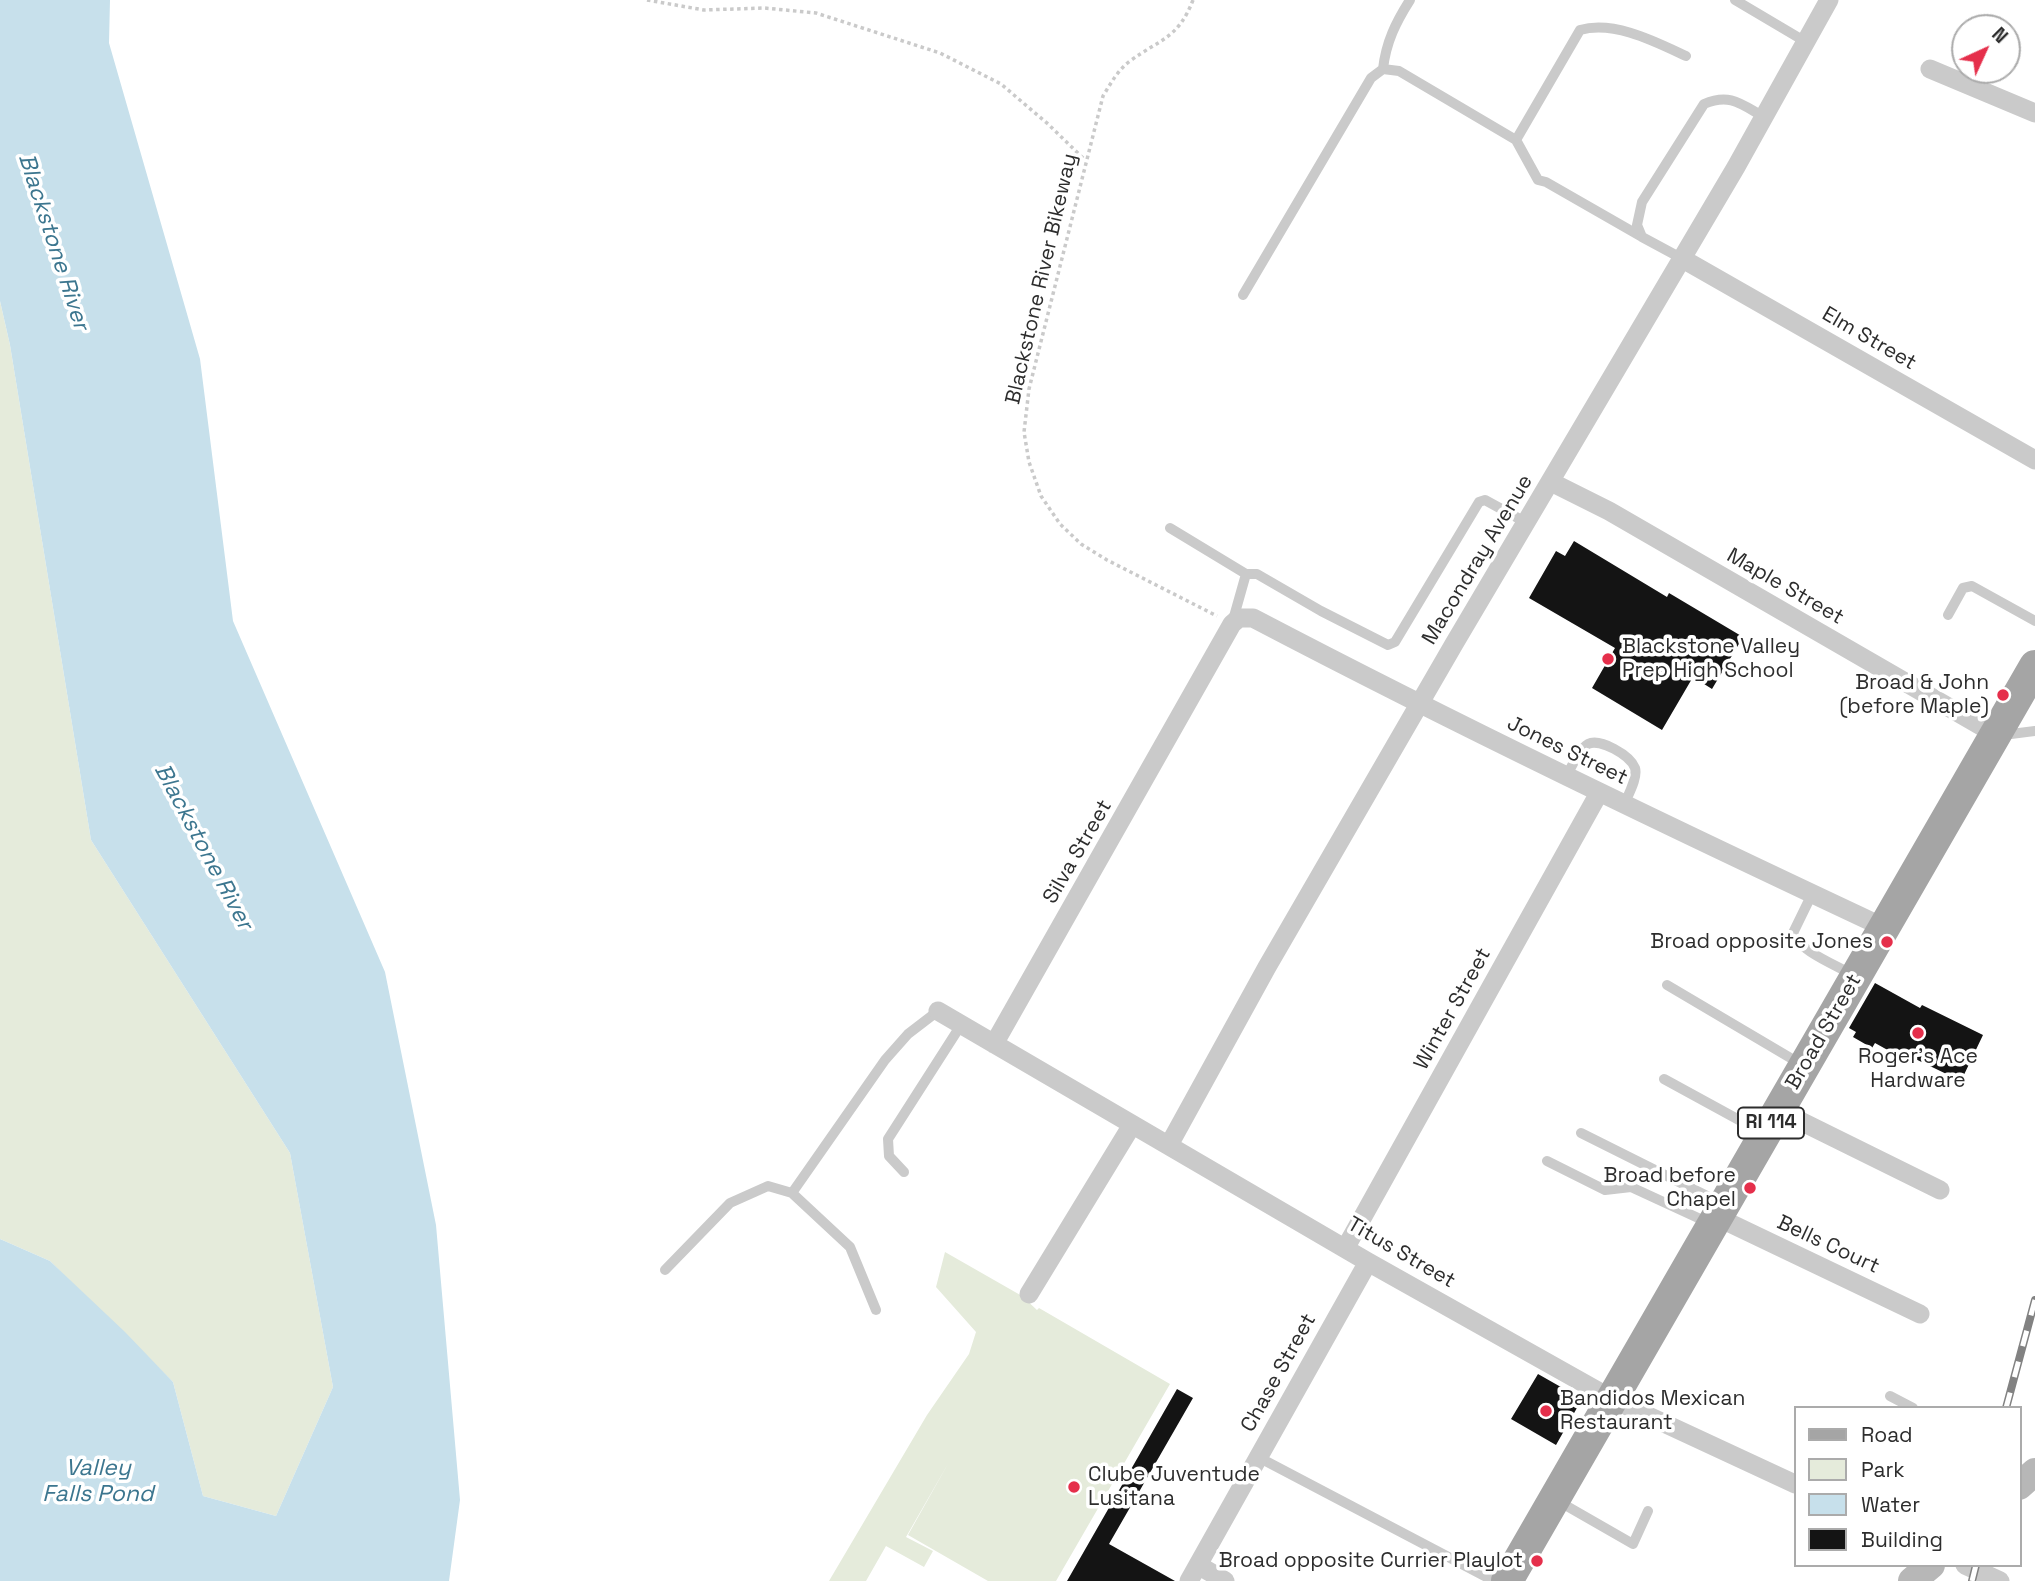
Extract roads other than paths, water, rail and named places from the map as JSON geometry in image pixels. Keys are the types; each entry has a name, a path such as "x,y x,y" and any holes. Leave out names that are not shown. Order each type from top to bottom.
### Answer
{"main road":[{"name":"Broad Street","path":"1507,1581 2035,666"}],"street":[{"name":"Macondray Avenue","path":"1168,1145 1267,967 1764,117 1829,0"},
{"path":"1930,69 2035,113"},
{"name":"Elm Street","path":"1681,258 2035,460"},
{"name":"Maple Street","path":"1551,482 1609,511 1995,734"},
{"name":"Jones Street","path":"1232,624 1239,618 1253,618 1419,705 1885,928"},
{"name":"Silva Street","path":"993,1044 1232,624"},
{"name":"Winter Street","path":"1346,1247 1599,793"},
{"path":"938,1011 993,1044"},
{"name":"Titus Street","path":"993,1044 1368,1262 1612,1399 1794,1484"},
{"path":"1771,1122 1940,1190"},
{"path":"1030,1294 1132,1125"},
{"name":"Bells Court","path":"1718,1215 1920,1314"},
{"name":"Chase Street","path":"1193,1573 1368,1262"},
{"path":"2021,1484 2035,1472"},
{"path":"1912,1581 1929,1567"},
{"path":"1969,1567 2000,1581"},
{"path":"1193,1573 1225,1581"}],"lane":[{"path":"1383,69 1385,48 1396,22 1410,0"},
{"path":"1735,0 1807,42"},
{"path":"1516,139 1580,30 1591,27 1642,35 1686,56"},
{"path":"1243,295 1371,78 1383,69 1399,71 1516,139 1538,180 1681,258"},
{"path":"1642,237 1637,225 1642,202 1704,104 1718,98 1732,99 1764,117"},
{"path":"1170,528 1246,574 1257,574 1388,645 1395,642 1479,502 1485,500 1527,523"},
{"path":"1232,624 1246,574"},
{"path":"1948,615 1963,588 1972,586 2035,621"},
{"path":"1995,734 2035,731"},
{"path":"1566,776 1585,746 1594,742 1606,745 1629,759 1635,768 1635,777 1624,804"},
{"path":"1812,894 1793,933 1794,937 1802,947 1856,976"},
{"path":"1667,985 1804,1066"},
{"path":"792,1194 885,1060 908,1034 938,1011"},
{"path":"904,1172 889,1156 888,1139 961,1025"},
{"path":"1664,1079 1771,1122"},
{"path":"1580,1133 1718,1215"},
{"path":"1547,1161 1605,1190 1631,1187 1718,1215"},
{"path":"666,1270 730,1203 768,1186 792,1194 850,1247 876,1310"},
{"path":"1890,1396 1909,1406"},
{"path":"1258,1457 1494,1581"},
{"path":"1555,1499 1633,1544 1648,1511"}],"water":[{"path":"0,0 110,0 109,43 200,359 233,621 385,972 436,1225 460,1500 449,1581 0,1581 0,1239 50,1261 173,1382 203,1496 276,1516 333,1387 290,1153 91,840 10,345 0,301"}],"railway":[{"path":"2007,1406 2035,1300"},
{"path":"1972,1581 1976,1567"}],"place":[{"name":"Blackstone Valley Prep High School","path":"1608,659"},
{"name":"Broad & John (before Maple)","path":"2003,695"},
{"name":"Broad opposite Jones","path":"1887,942"},
{"name":"Roger's Ace Hardware","path":"1918,1033"},
{"name":"Broad before Chapel","path":"1750,1188"},
{"name":"Bandidos Mexican Restaurant","path":"1546,1411"},
{"name":"Clube Juventude Lusitana","path":"1074,1487"},
{"name":"Broad opposite Currier Playlot","path":"1537,1561"}],"water label":[{"name":"Blackstone River","path":"53,242"},
{"name":"Blackstone River","path":"203,847"},
{"name":"Valley Falls Pond","path":"98,1482"}]}
